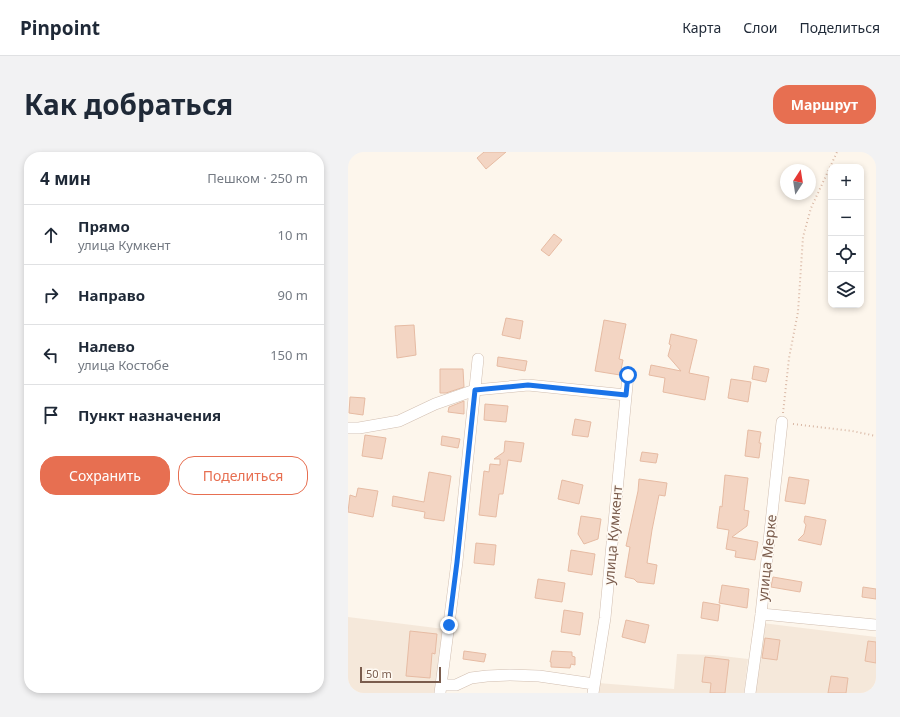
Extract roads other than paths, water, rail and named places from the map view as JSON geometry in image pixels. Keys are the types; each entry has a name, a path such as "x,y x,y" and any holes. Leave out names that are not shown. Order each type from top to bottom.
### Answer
{"street":[{"path":"478,359 457,562 441,689 456,685 471,678 510,675 539,676 594,688"},
{"name":"улица Кумкент","path":"594,688 605,618 628,375"},
{"path":"348,428 358,428 399,421 435,404 475,390 528,385 626,395"},
{"name":"улица Мерке","path":"750,693 761,614 782,422"},
{"path":"761,614 876,626"}]}
